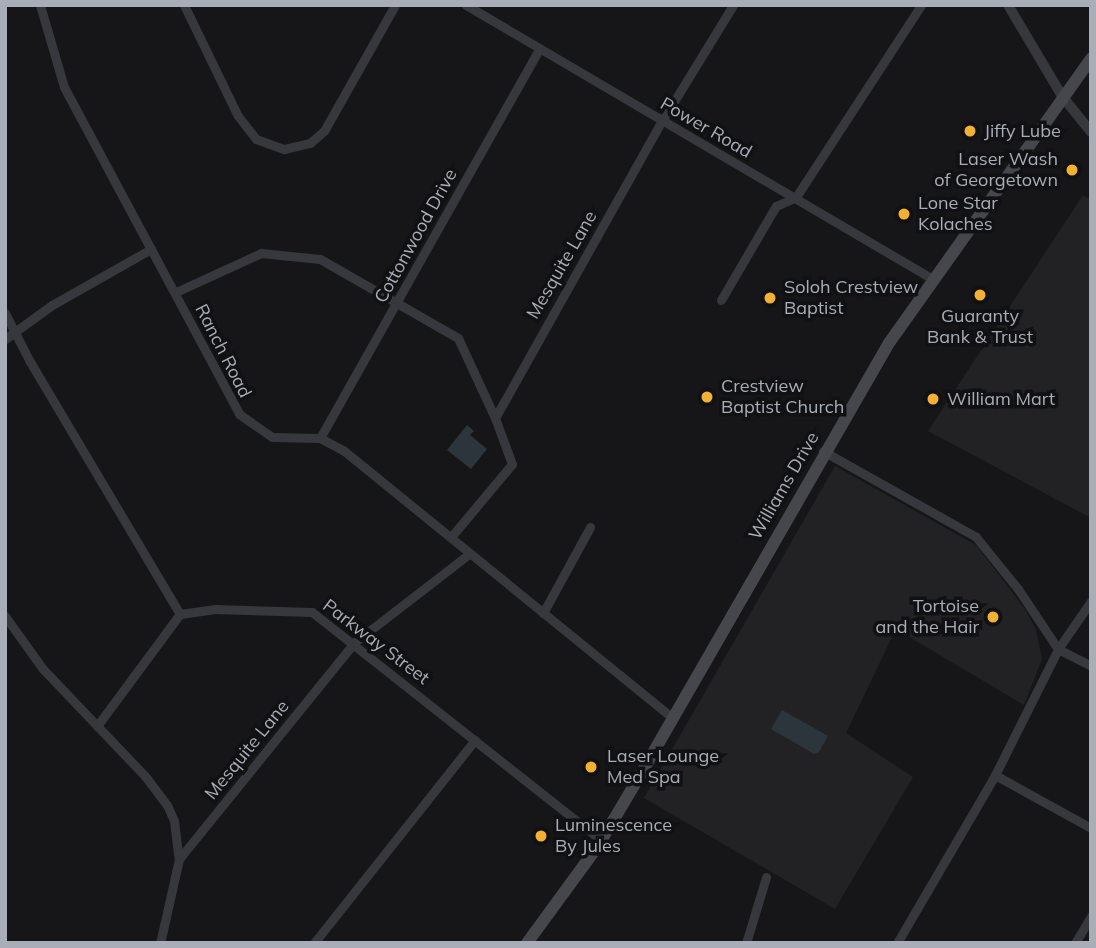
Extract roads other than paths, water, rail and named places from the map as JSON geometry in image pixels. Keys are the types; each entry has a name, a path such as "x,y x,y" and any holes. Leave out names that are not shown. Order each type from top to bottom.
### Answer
{"main road":[{"name":"Williams Drive","path":"527,943 601,840 823,451 931,278 1091,59"}],"street":[{"name":"Ranch Road","path":"40,5 64,87 150,249 176,292 233,406 247,422 272,437 320,438"},
{"path":"184,5 238,116 256,139 284,149 310,142 324,131 395,5"},
{"name":"Power Road","path":"466,5 931,278"},
{"name":"Mesquite Lane","path":"495,418 662,121 733,5"},
{"path":"721,300 776,206 796,197 921,5"},
{"path":"1008,5 1062,96 1091,132"},
{"name":"Cottonwood Drive","path":"320,438 539,49"},
{"path":"5,340 13,331 150,249"},
{"path":"176,292 244,258 283,253 320,259 397,300 458,338 495,418 512,464 451,537"},
{"path":"5,313 13,331 180,614 97,726"},
{"path":"320,438 342,450 672,718"},
{"path":"823,451 976,537 1018,589 1058,649 1091,666"},
{"path":"543,613 590,527"},
{"name":"Mesquite Lane","path":"179,859 355,642 469,554"},
{"path":"897,943 995,775 1058,649 1091,601"},
{"name":"Parkway Street","path":"180,614 214,609 297,608 312,612 355,642 601,840"},
{"path":"5,616 22,644 167,805 174,821 179,859 160,943"},
{"path":"314,943 475,740"},
{"path":"995,775 1091,828"},
{"path":"746,943 766,877"},
{"path":"1075,943 1091,916"}],"place":[{"name":"Jiffy Lube","path":"970,131"},
{"name":"Laser Wash of Georgetown","path":"1072,170"},
{"name":"Lone Star Kolaches","path":"904,214"},
{"name":"Guaranty Bank & Trust","path":"980,295"},
{"name":"Soloh Crestview Baptist","path":"770,298"},
{"name":"Crestview Baptist Church","path":"707,397"},
{"name":"William Mart","path":"933,399"},
{"name":"Tortoise and the Hair","path":"993,617"},
{"name":"Laser Lounge Med Spa","path":"591,767"},
{"name":"Luminescence By Jules","path":"541,836"}]}
